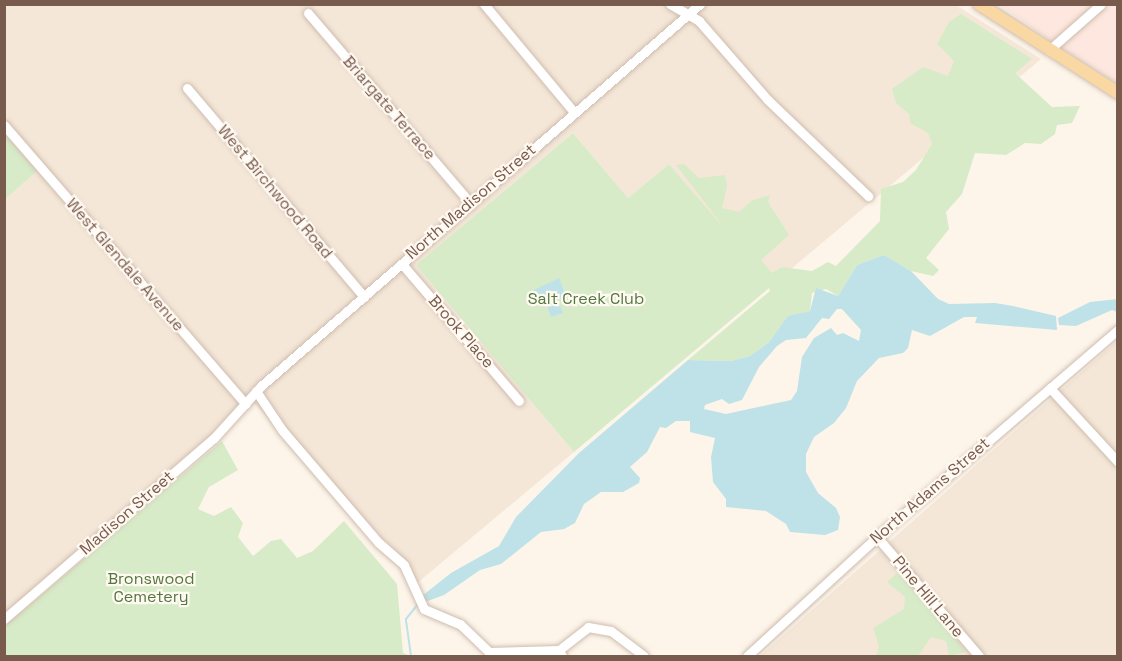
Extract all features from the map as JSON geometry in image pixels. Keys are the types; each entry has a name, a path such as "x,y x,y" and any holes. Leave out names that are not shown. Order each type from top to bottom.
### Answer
{"main road":[{"path":"979,4 1118,93"}],"street":[{"path":"484,4 574,111"},
{"path":"670,4 699,21 768,100 868,196"},
{"name":"North Madison Street","path":"246,404 256,391 574,111 700,4"},
{"path":"1049,50 1101,4"},
{"name":"Briargate Terrace","path":"308,13 471,204"},
{"name":"West Birchwood Road","path":"187,88 364,297"},
{"name":"West Glendale Avenue","path":"4,125 246,404"},
{"name":"Brook Place","path":"402,264 519,401"},
{"name":"North Adams Street","path":"747,657 877,537 1118,330"},
{"path":"1050,388 1118,462"},
{"path":"256,391 282,430 379,543 404,565 416,596 424,609 459,624 489,652 561,653 588,627 611,631 644,657"},
{"name":"Madison Street","path":"4,619 214,438 246,404"},
{"name":"Pine Hill Lane","path":"877,537 979,657"}],"shaded area":[{"path":"1110,4 1117,5 1117,83 1060,47"},
{"path":"5,5 956,5 1041,59 772,285 669,164 628,198 573,133 416,265 574,452 416,584 254,403 5,626"},
{"path":"1000,5 1098,5 1053,42"},
{"path":"1117,341 1117,656 760,656"}],"green space":[{"name":"Salt Creek Club","path":"961,14 1032,59 1015,73 1052,107 1080,106 1072,123 1057,125 1055,134 1041,144 1025,143 1006,155 975,153 962,194 946,212 949,229 926,258 939,270 933,276 911,271 884,255 857,265 838,296 826,289 812,293 810,311 788,317 769,342 750,356 731,361 688,360 770,291 769,288 574,452 416,265 573,133 628,198 669,164 725,229 676,165 684,164 699,178 725,175 727,187 722,208 739,212 753,200 770,195 768,202 789,235 761,260 772,273 782,267 812,271 828,262 836,266 880,221 881,189 903,182 916,170 932,144 928,133 910,123 909,114 896,103 892,89 923,67 948,76 954,61 937,44 949,22"},
{"path":"4,133 37,171 5,199 4,199"},
{"name":"Bronswood Cemetery","path":"222,441 238,470 209,487 198,509 214,516 231,507 243,523 238,537 253,556 271,541 281,539 297,558 313,551 344,521 397,584 403,653 411,656 5,656 5,626"},
{"path":"897,573 928,605 966,652 949,656 946,641 931,637 918,656 876,656 879,646 873,628 904,609 905,597 887,582"}],"water":[{"path":"884,255 911,271 938,299 949,304 995,303 1056,316 1057,330 975,323 977,317 964,317 930,336 912,330 908,348 903,353 879,358 857,381 846,408 834,423 814,437 806,454 806,472 818,493 836,508 840,517 838,530 825,535 790,532 786,524 766,511 726,507 726,499 713,482 711,457 715,438 690,432 690,421 676,421 666,428 660,427 647,452 630,467 640,478 639,483 623,492 601,492 584,504 575,523 564,529 541,532 501,564 480,570 444,595 425,602 422,596 451,573 499,546 516,517 579,453 688,360 731,361 750,356 769,342 788,316 810,311 816,288 838,296 857,265","holes":["837,309 842,309 861,330 859,341 843,333 837,335 831,328 814,338 802,357 797,391 791,400 726,414 704,409 705,405 722,399 729,404 742,400 759,367 777,346 786,340 806,338 822,318 829,319"]},
{"path":"559,278 566,296 558,300 563,313 551,317 546,303 538,306 532,291"},
{"path":"1118,299 1117,312 1112,310 1076,326 1059,325 1058,318 1090,302"}],"waterway":[{"path":"411,656 406,619 418,604"}]}
